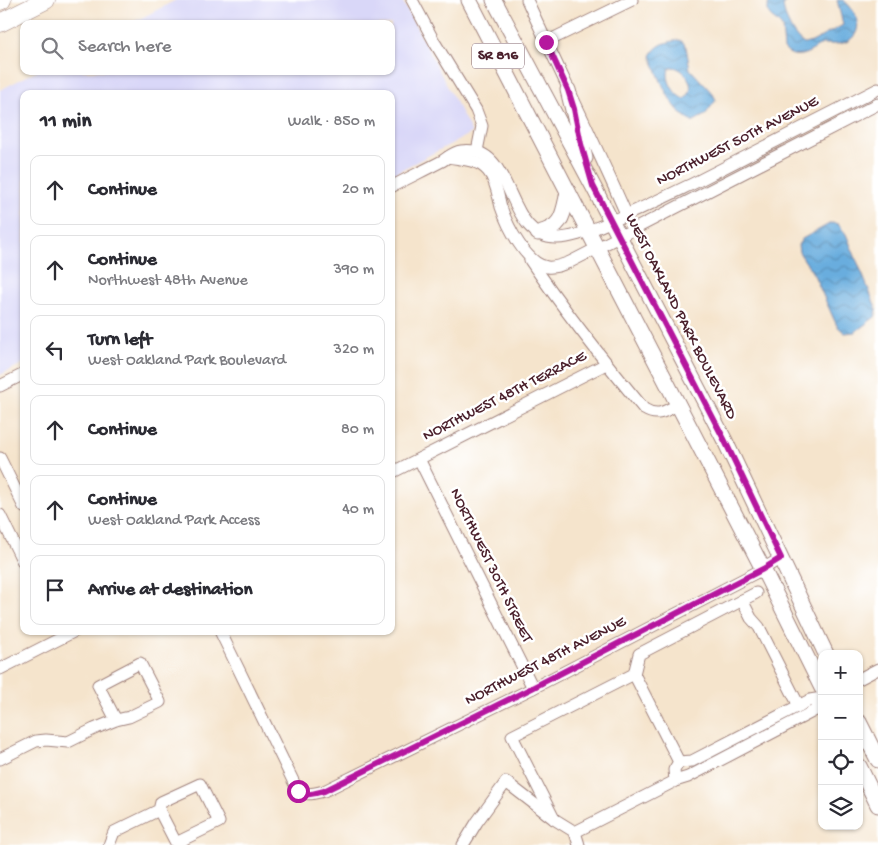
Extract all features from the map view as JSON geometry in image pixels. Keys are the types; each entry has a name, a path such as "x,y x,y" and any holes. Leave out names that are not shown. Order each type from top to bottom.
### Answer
{"highway":[{"path":"0,23 46,0"}],"main road":[{"name":"SR 816","path":"470,0 763,569 818,680"},
{"name":"WEST OAKLAND PARK BOULEVARD","path":"494,0 725,441 824,650"},
{"path":"568,90 593,186"},
{"path":"538,233 551,229 560,221 568,192"},
{"path":"863,730 878,760"},
{"path":"863,774 878,805"}],"street":[{"path":"412,0 435,43 476,110 482,126 477,151"},
{"path":"526,0 583,118 627,216"},
{"path":"546,42 632,0"},
{"name":"NORTHWEST 50TH AVENUE","path":"538,233 554,238 571,237 627,216 878,89"},
{"path":"856,100 863,112"},
{"name":"NORTHWEST 50TH AVENUE","path":"525,252 531,259 542,266 556,267 570,262 878,104"},
{"path":"787,135 793,147"},
{"path":"395,185 455,152 461,150 477,151 497,166 517,209 538,233"},
{"path":"448,157 470,160 478,163 489,172 502,210 525,252 606,364 644,409 652,414 663,412 677,405"},
{"name":"NORTHWEST 48TH TERRACE","path":"395,471 606,364"},
{"path":"0,386 20,376"},
{"path":"0,458 20,499"},
{"name":"NORTHWEST 30TH STREET","path":"419,459 532,688"},
{"path":"0,515 20,556"},
{"name":"NORTHWEST 48TH AVENUE","path":"222,635 298,791 303,794 309,794 324,791 532,688 781,558"},
{"path":"679,762 634,674 639,654 756,593"},
{"path":"742,600 751,618 760,627 799,706"},
{"path":"0,669 58,635"},
{"path":"0,759 36,741 68,742 160,702 140,664 98,685 116,720"},
{"path":"863,677 878,669"},
{"path":"554,819 512,736 634,674"},
{"path":"679,762 692,761 810,700 818,699"},
{"path":"575,832 675,781 688,777 814,711 818,706"},
{"path":"675,781 674,770 679,762"},
{"path":"463,845 506,782 554,819 575,832 579,845"},
{"path":"109,845 114,832 159,810 161,802 200,784 218,822 176,843 159,810"}],"shaded area":[{"path":"176,0 402,0 472,133 395,173 395,90 20,90 20,365 0,375 0,90 29,75 395,75 395,20 138,20"}],"water":[{"path":"769,0 787,0 783,6 788,22 796,37 804,44 812,42 843,25 837,0 843,0 848,4 855,15 858,27 856,33 846,42 822,44 804,54 794,55 784,49 782,27 769,14"},
{"path":"679,40 686,47 690,69 713,94 716,100 705,115 692,122 671,101 651,56 659,46","holes":["673,67 678,69 689,80 690,90 684,99 677,94 669,82 669,69"]},
{"path":"831,223 838,224 846,234 877,310 875,317 855,332 845,333 837,326 814,275 799,252 798,245 802,239"}],"route":[{"path":"298,791 303,794 324,791 532,688 781,558 725,441 593,186 568,90 546,42"}]}
